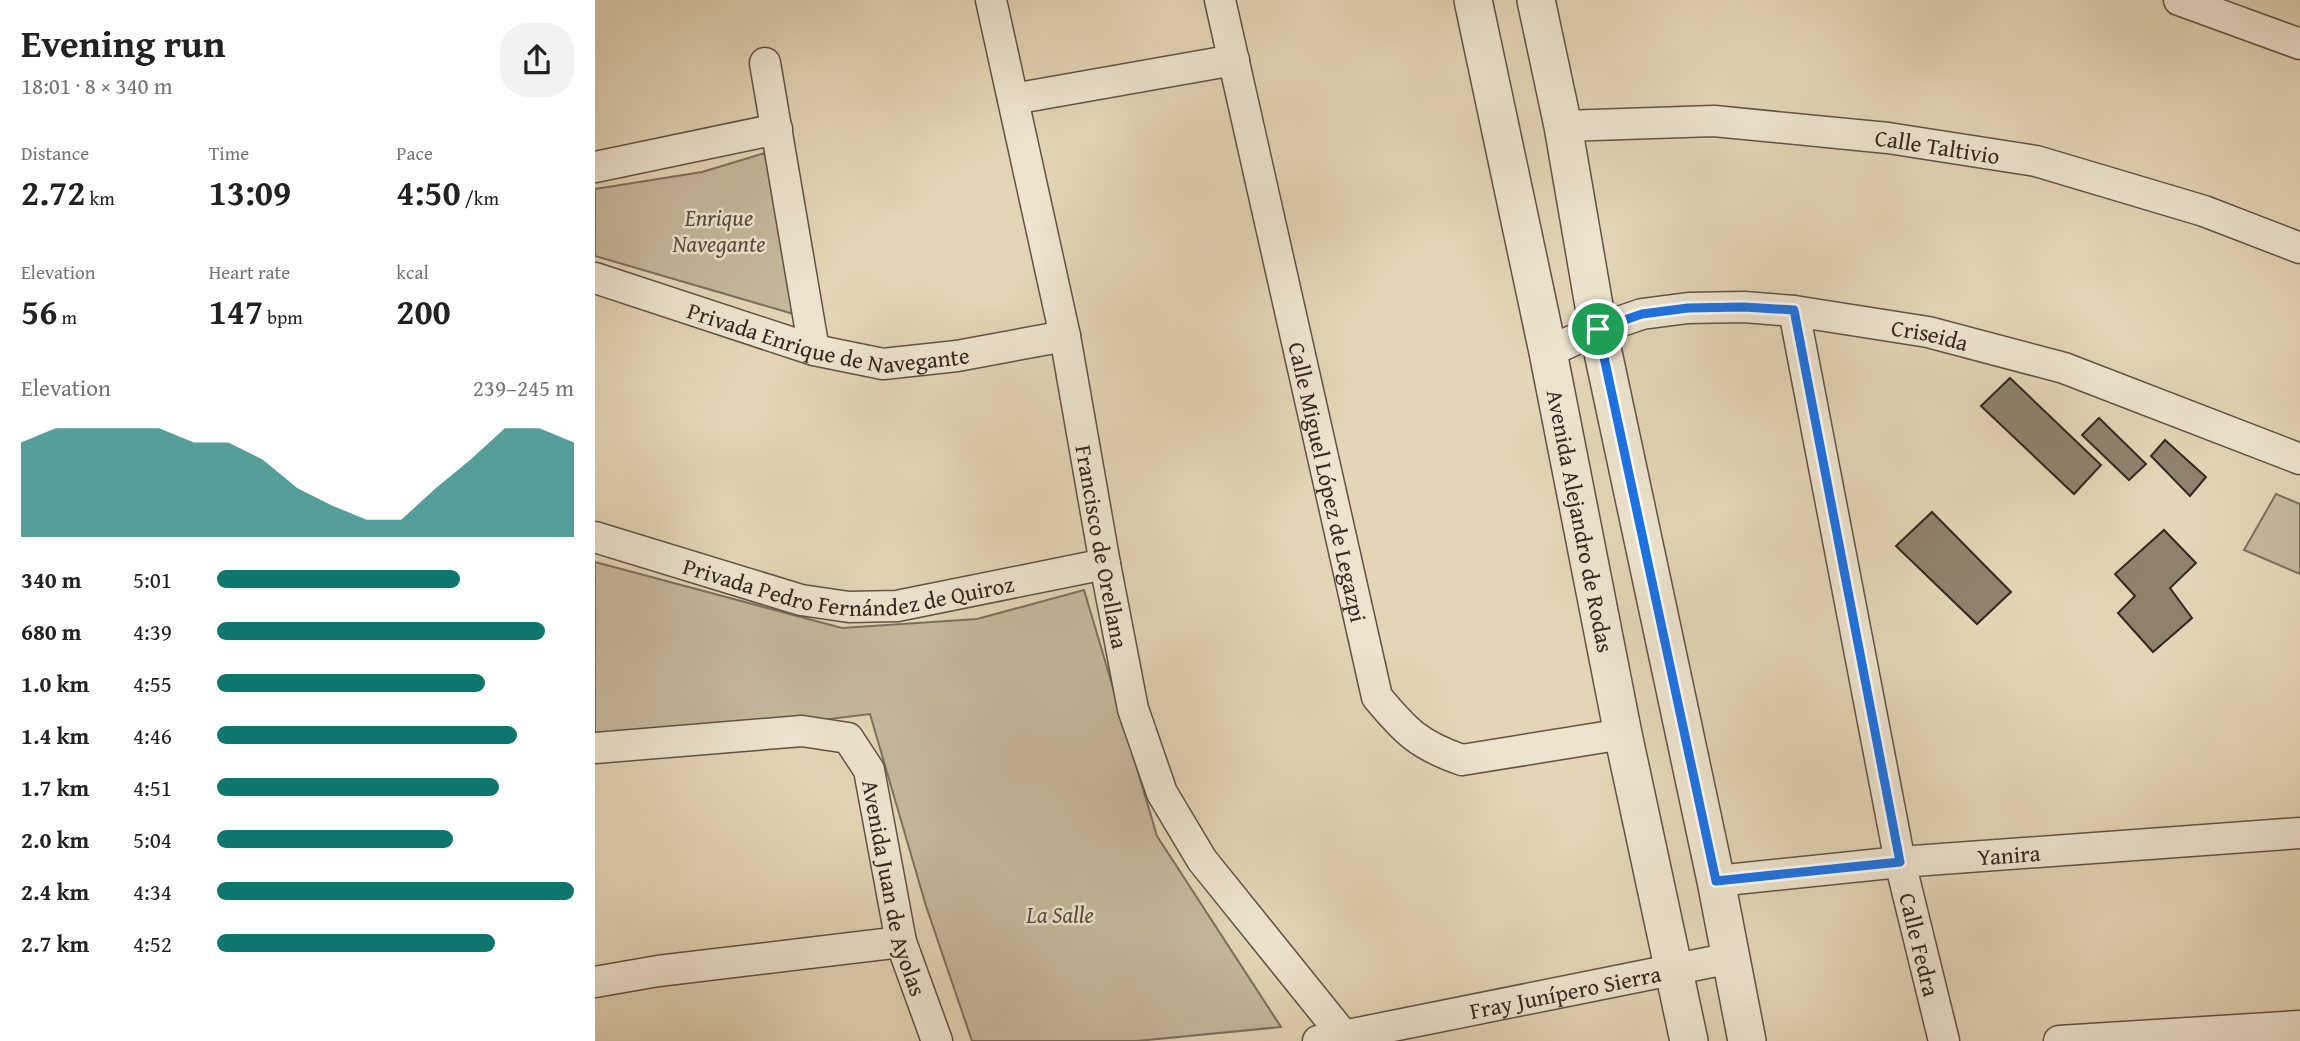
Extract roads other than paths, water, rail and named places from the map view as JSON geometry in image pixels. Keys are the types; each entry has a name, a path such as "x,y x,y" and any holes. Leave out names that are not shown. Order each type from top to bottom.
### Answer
{"street":[{"name":"Francisco de Orellana","path":"991,0 1065,336 1133,709 1162,793 1202,860 1330,1038"},
{"name":"Calle Miguel López de Legazpi","path":"1220,0 1377,698 1415,739 1462,760 1623,734"},
{"name":"Avenida Alejandro de Rodas","path":"1473,0 1548,352 1623,734 1689,1041"},
{"path":"1536,0 1563,126 1598,329 1716,881 1747,1041"},
{"path":"2179,0 2300,44"},
{"path":"1013,99 1234,60"},
{"path":"765,63 814,350"},
{"name":"Calle Taltivio","path":"1563,126 1714,121 1888,138 2036,161 2204,211 2300,247"},
{"path":"595,167 777,129"},
{"name":"Privada Enrique de Navegante","path":"595,278 814,350 883,364 957,356 1065,336"},
{"name":"Criseida","path":"1548,352 1598,329 1642,314 1688,308 1794,310 1928,332 2064,368 2300,459"},
{"name":"Calle Fedra","path":"1794,310 1900,862 1944,1041"},
{"name":"Privada Pedro Fernández de Quiroz","path":"595,537 801,600 849,607 897,606 1105,564"},
{"name":"Avenida Juan de Ayolas","path":"595,748 802,731 848,738 869,770 901,942 937,1041"},
{"name":"Yanira","path":"1716,881 1900,862 2300,840"},
{"path":"595,982 658,971 901,942"},
{"name":"Fray Junípero Sierra","path":"1330,1038 1731,958"},
{"path":"2059,1041 2300,1026"}],"park label":[{"name":"Enrique Navegante","path":"719,230"},
{"name":"La Salle","path":"1060,914"}]}
